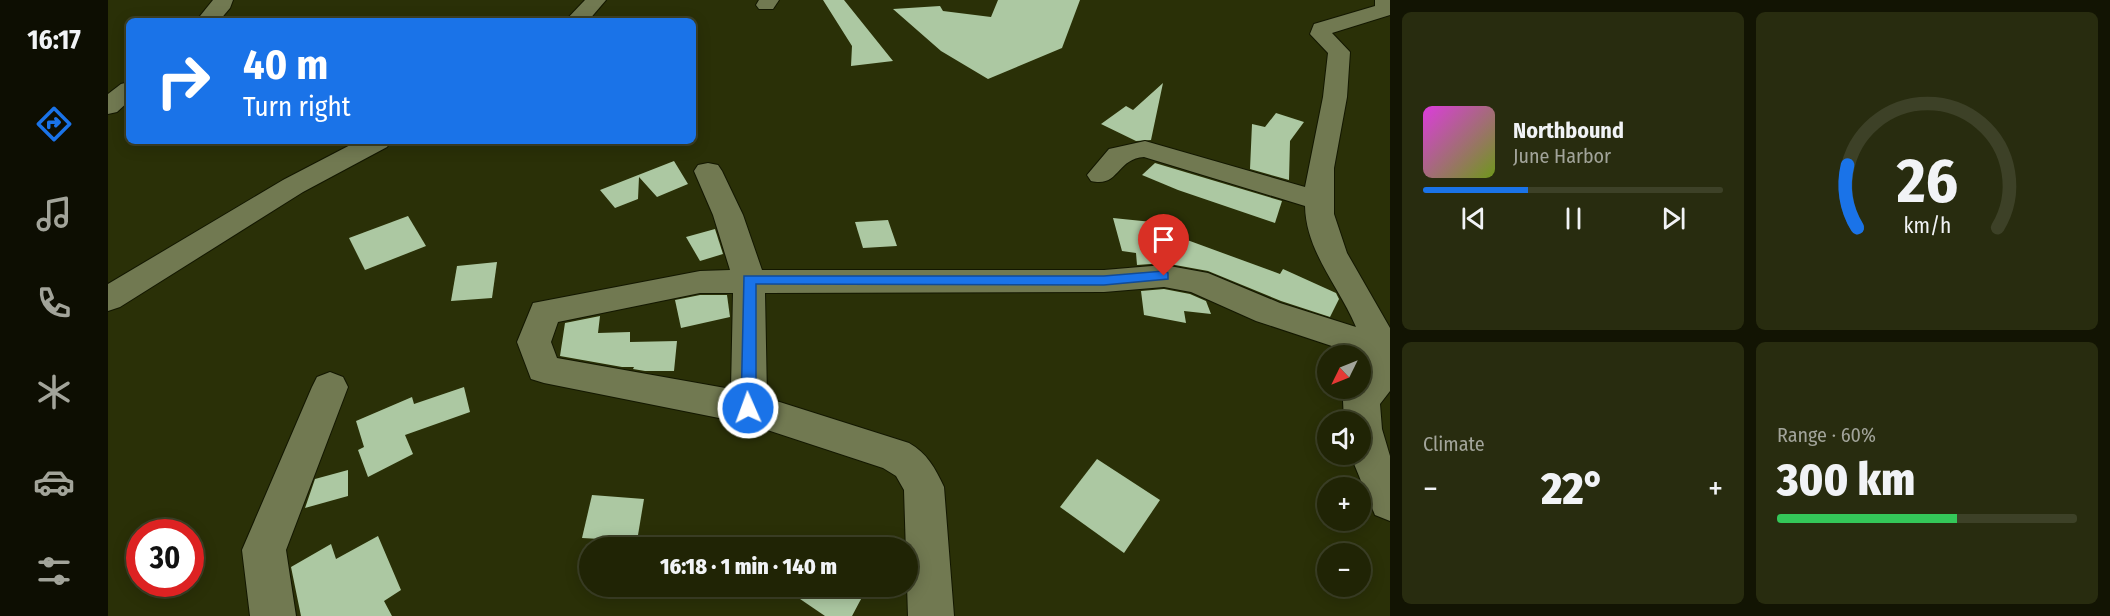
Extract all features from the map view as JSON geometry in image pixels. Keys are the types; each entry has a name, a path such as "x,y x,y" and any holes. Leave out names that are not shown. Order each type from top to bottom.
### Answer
{"street":[{"path":"210,18 220,8 223,0"},
{"path":"579,18 596,0"},
{"path":"1385,0 1385,10 1378,14 1344,20 1322,29 1321,34 1339,52 1340,74 1324,147 1320,201 1324,237 1370,319 1380,348 1379,378 1361,400 1361,423 1367,454 1390,502"},
{"path":"108,107 126,92"},
{"path":"108,299 293,186 372,144"},
{"path":"1101,175 1114,157 1120,153 1126,150 1145,149 1320,201"},
{"path":"708,171 728,215 749,280 748,408"},
{"path":"931,616 924,487 910,464 895,455 748,408 684,395 579,379 544,369 534,342 545,312 686,283 749,280 1104,281 1164,276 1197,281 1268,312 1380,348"},
{"path":"273,616 264,550 330,387"}],"building":[{"path":"823,0 844,0 893,61 851,66 852,46"},
{"path":"998,0 1080,0 1062,48 988,79 941,51 893,9 940,6 943,11 991,17"},
{"path":"1163,83 1151,140 1136,141 1101,124 1126,106 1133,110"},
{"path":"1276,113 1304,122 1290,141 1289,180 1250,169 1252,124 1265,127"},
{"path":"674,161 688,184 657,197 639,177 638,199 615,208 600,190"},
{"path":"1155,163 1282,201 1275,223 1178,190 1142,175"},
{"path":"408,216 426,246 365,270 349,238"},
{"path":"1113,218 1152,222 1149,226 1280,274 1283,269 1336,293 1339,299 1330,317 1281,301 1208,271 1164,263 1137,265 1136,253 1122,251"},
{"path":"888,220 897,246 863,248 855,222"},
{"path":"715,229 723,254 700,261 686,237"},
{"path":"497,262 492,298 451,301 457,266"},
{"path":"1164,289 1190,294 1206,301 1211,314 1184,311 1186,323 1144,315 1141,291"},
{"path":"700,295 727,295 730,317 681,328 675,300"},
{"path":"600,316 598,333 630,332 630,342 677,341 674,371 645,371 633,369 634,367 560,356 565,323"},
{"path":"464,387 470,412 405,435 413,454 368,477 358,450 364,447 356,421 412,397 414,404"},
{"path":"1097,459 1160,500 1124,553 1060,507"},
{"path":"348,470 348,496 305,508 315,479"},
{"path":"592,495 644,499 638,537 582,537"},
{"path":"378,536 401,590 384,601 392,616 301,616 291,567 331,544 336,559"},
{"path":"797,597 862,597 852,616 825,616"}],"route":[{"path":"748,408 749,280 1104,281 1164,276"}]}
